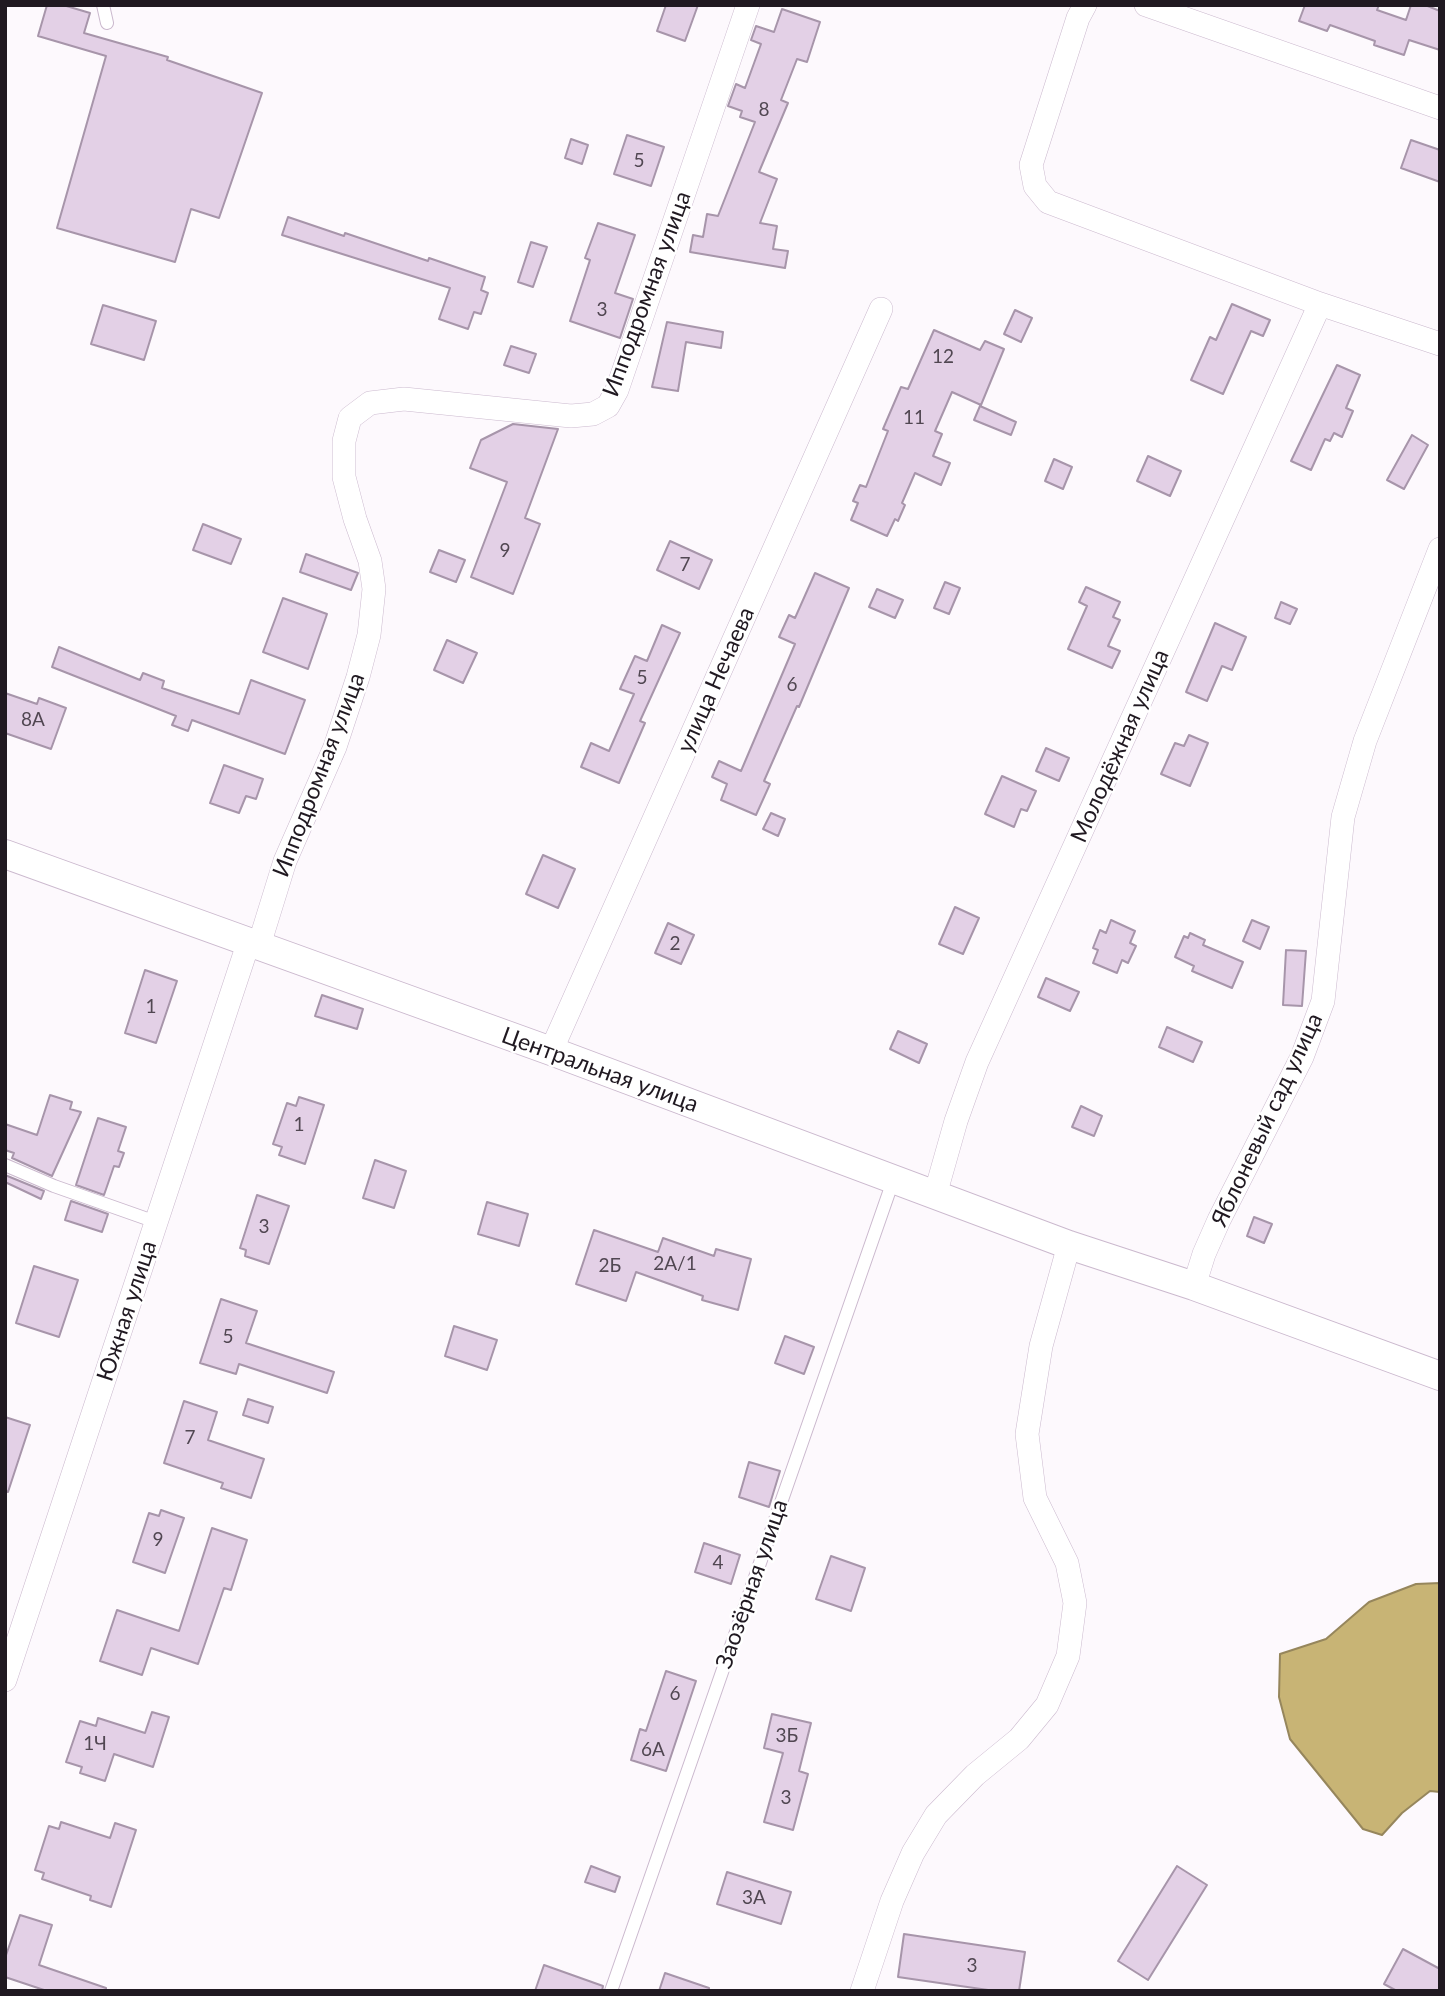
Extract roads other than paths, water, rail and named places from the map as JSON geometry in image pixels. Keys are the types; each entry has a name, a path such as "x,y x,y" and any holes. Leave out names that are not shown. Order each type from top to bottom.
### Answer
{"street":[{"name":"Ипподромная улица","path":"254,943 285,862 335,747 369,635 374,589 370,561 344,477 344,441 350,418 370,403 404,399 571,416 593,414 608,406 617,390 748,5"},
{"path":"1085,5 1078,18 1031,165 1035,186 1048,201 1320,304 1440,344"},
{"path":"1146,5 1440,108"},
{"name":"Молодёжная улица","path":"935,1195 956,1121 977,1062 1320,304"},
{"name":"улица Нечаева","path":"551,1051 881,309"},
{"name":"Яблоневый сад улица","path":"1194,1286 1219,1220 1302,1057 1323,1001 1343,817 1365,741 1440,549"},
{"name":"Центральная улица","path":"5,854 551,1051 1069,1245 1194,1286 1440,1376"},
{"name":"Южная улица","path":"5,1680 156,1222 254,943"},
{"path":"862,1991 892,1901 919,1843 936,1815 975,1775 1019,1739 1048,1704 1068,1656 1075,1603 1067,1563 1035,1499 1027,1434 1041,1346 1069,1245"}],"lane":[{"path":"103,5 107,23"},
{"path":"5,1165 54,1186 156,1222"},
{"name":"Заозёрная улица","path":"611,1991 894,1178"}]}
